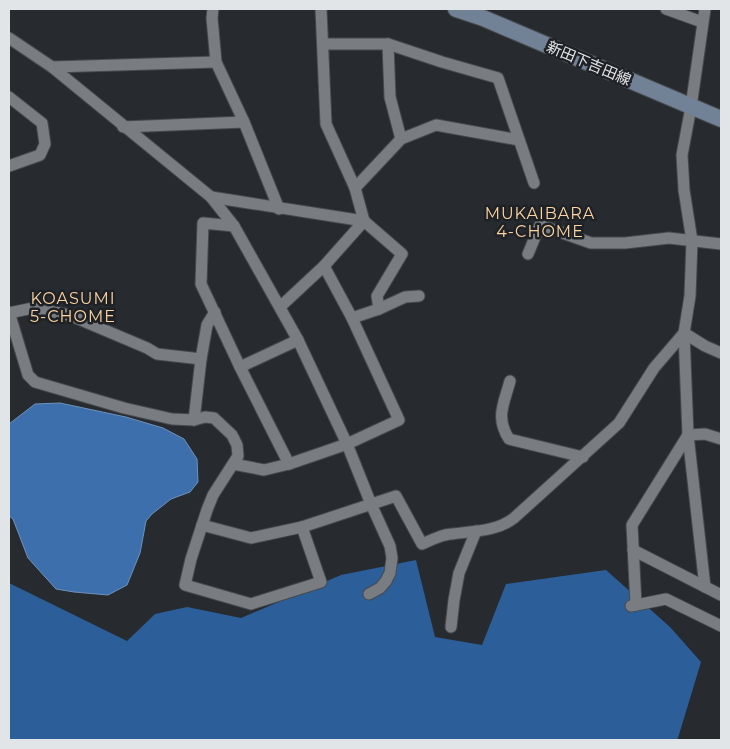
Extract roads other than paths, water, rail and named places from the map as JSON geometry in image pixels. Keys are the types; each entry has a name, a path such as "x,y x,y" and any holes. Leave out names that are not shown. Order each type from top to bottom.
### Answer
{"main road":[{"name":"新田下吉田線","path":"456,9 484,18 721,119"}],"street":[{"path":"212,9 216,62 244,122 279,208"},
{"path":"320,9 326,124 355,188 364,222"},
{"path":"666,9 702,22"},
{"path":"705,9 682,155 684,190 692,241 690,296 684,333 688,436 705,587"},
{"path":"9,38 52,68 211,197 234,226 298,340 347,444 390,546 392,565 386,581 380,588 369,594"},
{"path":"323,44 388,44 498,78 534,183"},
{"path":"388,44 390,98 401,139"},
{"path":"52,68 216,62"},
{"path":"9,97 42,123 45,144 42,152 35,158 9,166"},
{"path":"123,127 244,122"},
{"path":"355,188 401,139 436,125 519,140"},
{"path":"211,197 364,222 402,254 377,296 379,309"},
{"path":"280,306 324,266 364,222"},
{"path":"234,226 203,223 201,284 289,464"},
{"path":"528,254 540,225 590,243 625,243 669,238 721,244"},
{"path":"233,464 264,470 289,464 347,444 399,420 352,318 324,266"},
{"path":"352,318 379,309 404,297 419,296"},
{"path":"201,359 157,354 148,348 69,315 33,308 9,312 28,375 35,382 147,414 172,419 194,420 205,417 214,418 228,430 235,440 239,451 213,495 187,572 185,585 251,604 321,582 302,527"},
{"path":"194,420 207,325 215,312"},
{"path":"684,333 721,353"},
{"path":"202,525 251,538 302,527 396,496 422,544 442,535 497,528 506,524 619,423 654,368 684,333"},
{"path":"240,367 298,340"},
{"path":"510,381 500,418 504,432 509,439 583,457"},
{"path":"688,436 705,434 721,439"},
{"path":"688,436 632,525 634,605 666,599 721,626"},
{"path":"451,628 459,573 476,531"},
{"path":"633,550 721,595"}],"district":[{"name":"MUKAIBARA 4-CHOME","path":"540,222"},
{"name":"KOASUMI 5-CHOME","path":"73,307"}]}
